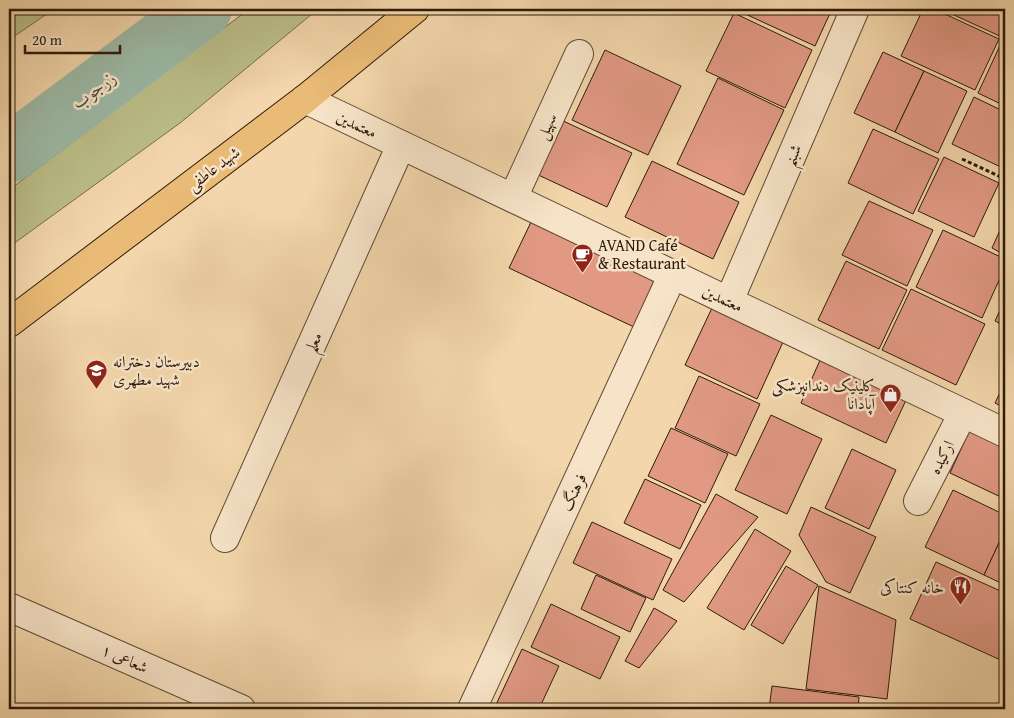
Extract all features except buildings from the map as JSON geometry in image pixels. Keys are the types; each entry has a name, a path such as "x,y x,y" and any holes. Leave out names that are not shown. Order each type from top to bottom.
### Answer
{"main road":[{"name":"شهید عاطفی","path":"9,324 305,99 415,9"}],"street":[{"name":"شبنم","path":"730,301 855,9"},
{"name":"سهیل","path":"513,198 579,54"},
{"name":"معتمدین","path":"305,99 1005,433"},
{"name":"معلم","path":"225,538 401,145"},
{"name":"فرهنگ","path":"472,709 673,274"},
{"name":"ارکیده","path":"918,501 963,413"},
{"name":"شعاعی ۱","path":"9,607 241,709"}],"path":[{"path":"9,13 19,9"},
{"path":"962,159 1005,179"}],"green space":[{"path":"9,9 54,9 9,40"},
{"path":"249,9 318,9 180,123 9,247 9,190"}],"waterway":[{"name":"زرجوب","path":"9,154 203,9"}],"place":[{"name":"AVAND Café & Restaurant","path":"582,273"},
{"name":"دبیرستان دخترانه شهید مطهری","path":"97,389"},
{"name":"کلینیک دندانپزشکی آپادانا","path":"891,413"},
{"name":"خانه کنتاکی","path":"960,606"}]}
